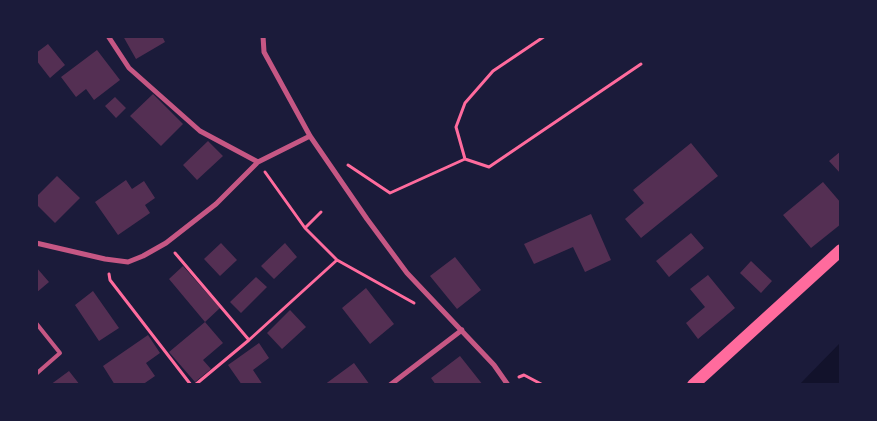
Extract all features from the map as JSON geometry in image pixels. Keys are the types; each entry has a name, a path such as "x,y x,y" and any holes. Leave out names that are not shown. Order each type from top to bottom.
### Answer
{"main road":[{"path":"693,385 841,250"}],"street":[{"path":"108,36 129,68 200,131 258,162"},
{"path":"263,36 264,52 310,136 367,219 408,273 494,365 507,383"},
{"path":"36,244 128,262 143,256 166,242 216,204 258,162 310,136"},
{"path":"390,385 462,330"}],"lane":[{"path":"36,323 60,353 36,374"}],"path":[{"path":"465,159 456,127 464,103 493,71 545,36"},
{"path":"345,163 390,193 465,159 489,167 641,64"},
{"path":"258,162 305,228 338,260 421,307"},
{"path":"305,228 321,212"},
{"path":"166,242 249,340"},
{"path":"105,259 110,280 191,385"},
{"path":"195,385 249,340 338,260"},
{"path":"507,383 524,375 543,385"}],"shaded area":[{"path":"841,342 841,385 799,385"}],"building":[{"path":"123,36 162,36 165,42 136,59"},
{"path":"48,44 65,65 50,78 36,60 36,53"},
{"path":"97,50 120,80 94,100 86,89 76,97 61,77"},
{"path":"153,94 183,124 161,146 130,116"},
{"path":"115,97 126,108 116,118 105,106"},
{"path":"208,141 223,156 197,180 183,165"},
{"path":"691,143 718,176 641,238 625,219 644,203 633,190"},
{"path":"841,151 841,174 829,161"},
{"path":"57,176 80,198 55,223 36,204 36,197"},
{"path":"126,180 132,189 144,181 155,198 145,205 150,213 118,235 95,202"},
{"path":"823,182 841,203 841,224 811,248 783,215"},
{"path":"591,214 611,260 585,272 573,247 534,264 524,244"},
{"path":"691,233 704,248 669,277 656,261"},
{"path":"221,243 237,260 220,276 204,259"},
{"path":"285,243 297,257 274,279 261,266"},
{"path":"455,257 481,290 457,309 430,276"},
{"path":"751,261 772,281 761,293 740,273"},
{"path":"183,266 220,308 205,322 169,279"},
{"path":"36,267 49,282 36,293"},
{"path":"708,275 735,308 698,339 686,323 705,307 690,289"},
{"path":"256,277 267,287 241,313 230,302"},
{"path":"366,288 394,324 370,344 342,308"},
{"path":"93,291 119,328 99,341 75,305"},
{"path":"290,310 306,327 282,349 267,333"},
{"path":"205,322 223,343 203,360 211,369 195,382 169,352"},
{"path":"148,335 160,353 146,363 155,376 142,385 115,385 103,366"},
{"path":"259,343 269,358 253,370 263,385 242,385 228,365"},
{"path":"460,356 483,385 436,385 431,378"},
{"path":"354,363 370,385 324,385"},
{"path":"69,371 80,385 50,385"}]}
